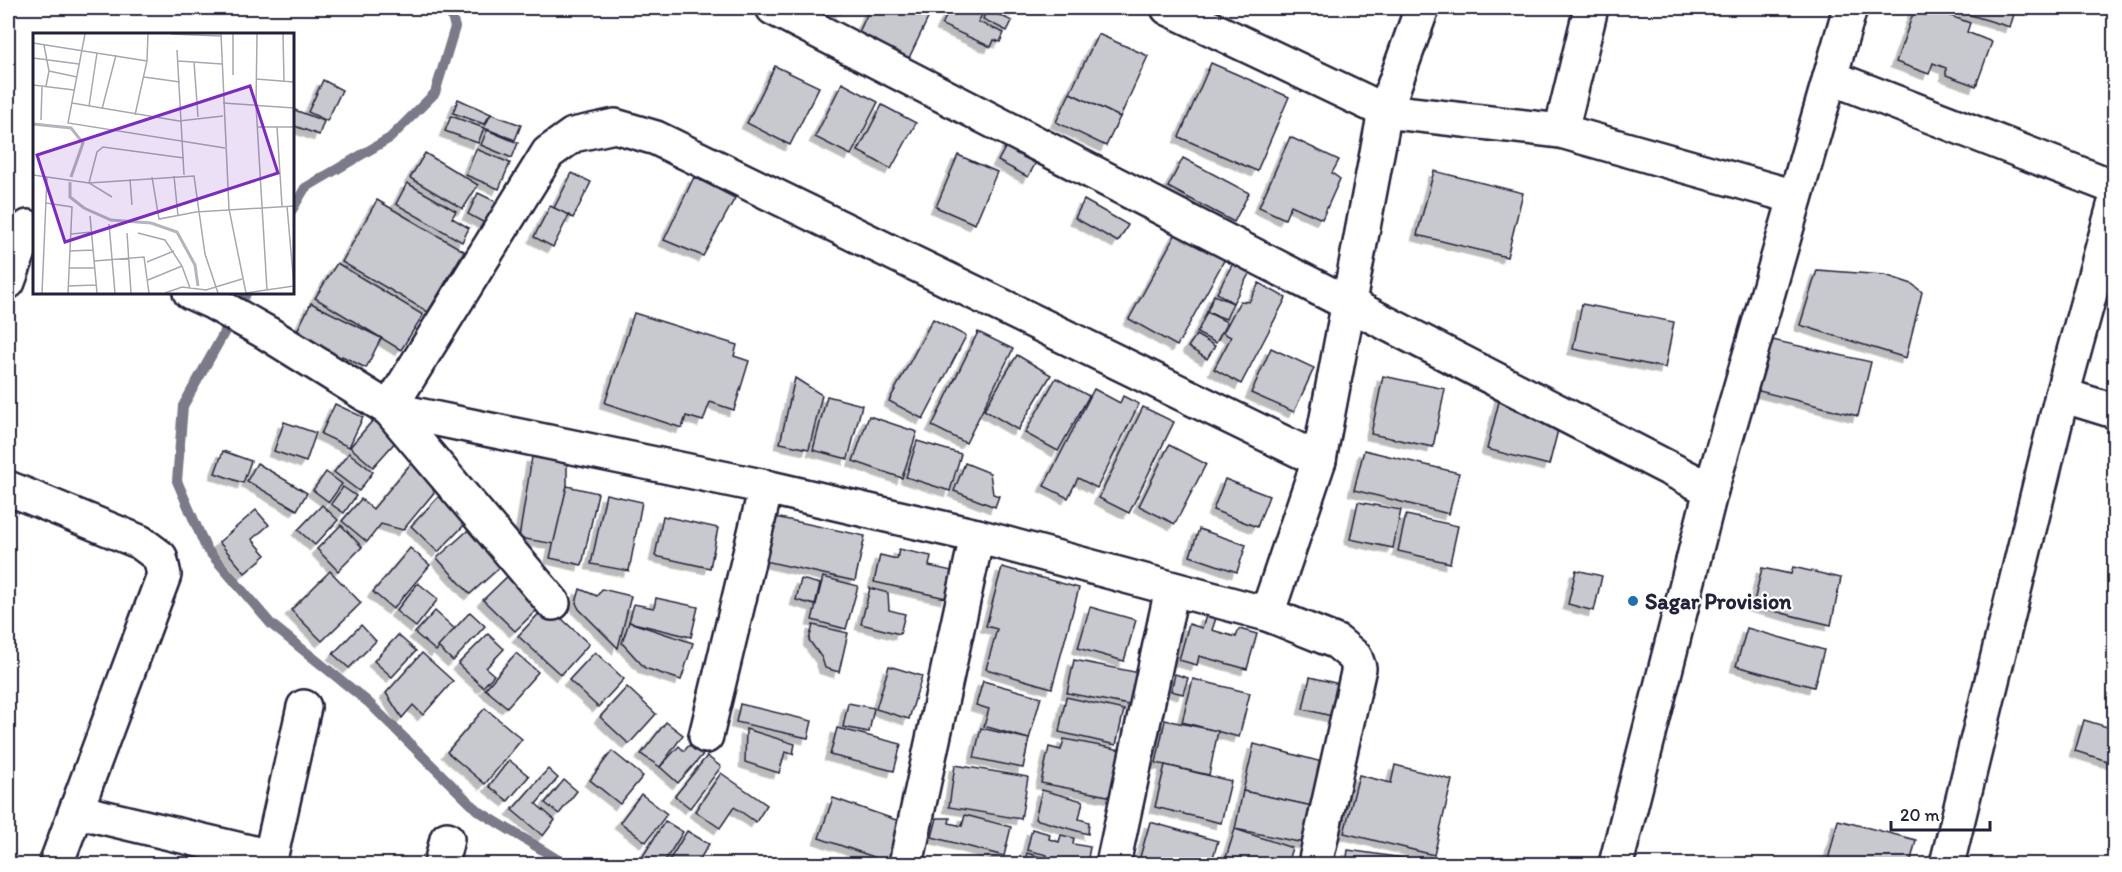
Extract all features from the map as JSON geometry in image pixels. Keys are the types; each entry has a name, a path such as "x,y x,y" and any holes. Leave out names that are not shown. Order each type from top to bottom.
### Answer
{"street":[{"path":"773,8 1711,490"},
{"path":"1168,8 1385,111 1561,131 1795,197"},
{"path":"1267,614 1319,460 1385,111 1422,8"},
{"path":"1561,131 1591,8"},
{"path":"1616,864 1711,490 1850,8"},
{"path":"1830,77 2115,187"},
{"path":"388,409 548,153 573,135 615,126 666,143 1319,460"},
{"path":"1947,864 2062,395 2115,206"},
{"path":"8,282 23,225"},
{"path":"201,297 267,333 388,409 553,603"},
{"path":"2062,395 2115,411"},
{"path":"388,409 766,487 977,536 1267,614 1337,642 1355,657 1359,668 1315,864"},
{"path":"706,736 766,487"},
{"path":"8,488 140,542 160,557 164,575 56,864"},
{"path":"906,864 977,536"},
{"path":"1113,864 1172,589"},
{"path":"76,811 270,861 304,707"}],"building":[{"path":"787,8 842,8 840,14 828,9 822,22"},
{"path":"870,8 933,8 906,64 855,41"},
{"path":"950,8 971,8 983,13 978,22 1004,33 1000,42 994,40 991,47 942,25"},
{"path":"971,8 985,8 983,13"},
{"path":"992,8 1014,8 1010,16"},
{"path":"1915,8 1929,8 1970,23 1967,32 1992,42 1976,86 1946,75 1946,68 1933,63 1929,74 1896,62"},
{"path":"1966,8 2016,8 2010,27 1964,13"},
{"path":"987,9 1012,21 1007,31 983,19"},
{"path":"1098,34 1148,56 1120,117 1070,93"},
{"path":"1211,63 1289,97 1257,171 1179,137"},
{"path":"775,66 819,87 790,145 747,123"},
{"path":"323,80 342,90 327,121 308,112"},
{"path":"842,83 878,102 851,155 815,137"},
{"path":"1070,93 1120,117 1106,146 1056,122"},
{"path":"458,99 491,114 484,124 453,113"},
{"path":"882,105 916,123 891,169 858,151"},
{"path":"294,110 324,121 319,135 294,126"},
{"path":"491,114 521,125 515,140 484,128"},
{"path":"451,116 484,128 478,143 445,131"},
{"path":"487,130 518,143 512,158 481,145"},
{"path":"1011,137 1041,153 1028,177 998,161"},
{"path":"1290,137 1339,160 1332,173 1340,179 1322,219 1291,205 1285,219 1259,207"},
{"path":"476,149 510,163 499,189 466,175"},
{"path":"425,153 478,185 463,209 410,178"},
{"path":"958,155 997,172 975,224 936,207"},
{"path":"1183,158 1249,193 1234,222 1168,187"},
{"path":"1434,171 1523,193 1507,257 1417,235"},
{"path":"572,173 591,182 573,218 554,208"},
{"path":"694,177 735,198 703,256 664,240"},
{"path":"407,183 456,211 452,218 469,228 462,242 396,204"},
{"path":"478,193 503,205 492,227 468,214"},
{"path":"377,200 464,251 428,312 342,262"},
{"path":"1084,200 1128,225 1118,242 1075,218"},
{"path":"550,206 569,215 553,247 534,237"},
{"path":"1179,228 1227,255 1177,346 1129,319"},
{"path":"337,263 423,315 401,350 315,298"},
{"path":"1233,263 1250,272 1233,303 1217,293"},
{"path":"1817,270 1885,275 1912,284 1922,292 1906,358 1800,325"},
{"path":"1259,283 1286,298 1241,384 1214,369 1231,337 1223,333 1240,301 1249,302"},
{"path":"1214,295 1233,303 1226,319 1207,312"},
{"path":"311,303 381,338 366,368 342,356 338,364 292,341"},
{"path":"1582,304 1674,322 1665,368 1573,349"},
{"path":"1207,312 1227,322 1216,343 1197,333"},
{"path":"634,313 737,345 734,356 749,361 734,410 710,402 703,421 686,416 682,428 605,403"},
{"path":"933,319 966,336 923,419 889,401"},
{"path":"978,332 1013,349 966,443 932,426"},
{"path":"1196,335 1215,346 1207,359 1188,347"},
{"path":"1768,339 1871,362 1858,416 1759,391 1761,357"},
{"path":"1271,348 1314,368 1294,412 1251,393"},
{"path":"1017,355 1051,375 1018,430 984,410"},
{"path":"1383,376 1445,389 1433,447 1371,434"},
{"path":"795,378 822,395 809,449 780,443"},
{"path":"1056,378 1089,396 1058,451 1025,433"},
{"path":"1094,389 1120,403 1123,396 1139,404 1097,488 1078,478 1068,498 1044,486"},
{"path":"1502,390 1559,426 1549,465 1487,449"},
{"path":"827,396 862,405 848,459 813,450"},
{"path":"335,404 363,417 349,447 321,434"},
{"path":"1143,407 1174,422 1129,513 1099,498"},
{"path":"869,416 917,432 902,478 853,461"},
{"path":"375,418 398,439 373,467 350,447"},
{"path":"284,422 316,433 306,462 274,451"},
{"path":"917,441 961,454 950,491 906,477"},
{"path":"1169,445 1206,464 1175,524 1139,506"},
{"path":"1364,450 1459,473 1449,514 1354,490"},
{"path":"223,451 251,461 243,483 215,473"},
{"path":"349,453 373,472 359,491 334,472"},
{"path":"532,457 567,463 567,486 555,544 519,538"},
{"path":"413,461 441,484 403,530 381,524 367,542 342,521 361,499 373,509"},
{"path":"257,463 307,493 297,510 247,481"},
{"path":"965,463 990,473 993,494 999,496 995,507 954,491"},
{"path":"326,472 342,484 329,502 313,490"},
{"path":"1225,479 1269,496 1257,527 1213,510"},
{"path":"567,486 598,493 582,565 550,558"},
{"path":"343,487 356,496 344,513 331,504"},
{"path":"443,492 471,518 438,552 411,526"},
{"path":"606,494 642,502 629,571 591,564"},
{"path":"1358,502 1401,510 1393,548 1350,539"},
{"path":"322,505 338,520 315,545 298,530"},
{"path":"256,510 269,525 252,539 266,555 245,573 219,542"},
{"path":"1406,515 1458,526 1450,563 1398,551"},
{"path":"663,516 718,528 710,568 655,556"},
{"path":"775,517 865,536 855,581 765,561"},
{"path":"475,524 508,560 470,594 437,558"},
{"path":"341,525 362,547 338,571 317,549"},
{"path":"1199,529 1246,545 1237,572 1190,556"},
{"path":"410,548 430,565 393,609 373,592"},
{"path":"899,549 931,556 929,566 952,571 946,598 874,582 880,555 897,559"},
{"path":"1002,567 1079,588 1052,688 986,669 997,629 986,626"},
{"path":"1793,567 1841,578 1831,625 1753,606 1762,568 1791,574"},
{"path":"514,570 545,602 515,631 483,600"},
{"path":"1576,570 1602,576 1594,611 1568,604"},
{"path":"330,571 361,603 322,641 291,610"},
{"path":"823,577 858,586 846,629 812,620"},
{"path":"801,579 820,584 815,605 796,600"},
{"path":"418,583 438,599 416,627 396,611"},
{"path":"870,588 888,593 889,610 905,614 900,634 861,624"},
{"path":"580,589 597,596 602,589 631,596 618,648 579,609 576,603"},
{"path":"656,598 698,607 691,637 629,622 634,604 654,608"},
{"path":"547,605 589,644 561,675 518,636"},
{"path":"1090,607 1136,620 1124,661 1078,648"},
{"path":"435,611 455,629 436,651 415,633"},
{"path":"470,612 485,626 453,661 438,647"},
{"path":"1206,616 1216,618 1212,630 1236,637 1239,629 1257,634 1247,669 1199,656 1197,665 1179,660 1189,624 1202,628"},
{"path":"629,622 693,643 681,680 645,668 622,643"},
{"path":"361,625 376,641 349,668 333,654"},
{"path":"813,625 848,633 839,672 825,668 822,658 809,640"},
{"path":"1747,628 1824,650 1814,687 1736,666"},
{"path":"488,634 504,649 486,668 494,675 483,687 458,664"},
{"path":"398,635 416,651 392,677 374,661"},
{"path":"595,652 624,679 598,707 569,680"},
{"path":"422,653 453,681 423,715 413,705 402,718 386,693"},
{"path":"516,653 538,672 507,707 485,689"},
{"path":"1074,660 1140,673 1134,706 1067,693"},
{"path":"889,666 922,676 909,719 876,709"},
{"path":"1175,674 1188,678 1183,694 1171,691"},
{"path":"1310,677 1348,686 1340,718 1303,709"},
{"path":"1193,679 1250,693 1239,737 1182,722"},
{"path":"983,681 1041,697 1029,739 984,726 989,709 976,705"},
{"path":"627,687 656,714 629,744 600,717"},
{"path":"1066,697 1124,710 1116,745 1059,732"},
{"path":"848,703 874,708 869,732 843,727"},
{"path":"740,704 812,721 808,738 736,722"},
{"path":"485,708 522,739 485,784 447,752"},
{"path":"1165,720 1218,731 1209,775 1156,763"},
{"path":"2084,720 2114,729 2114,763 2075,751"},
{"path":"666,722 683,735 660,767 641,754"},
{"path":"837,728 901,744 894,771 830,755"},
{"path":"981,728 1029,739 1023,768 974,758"},
{"path":"746,729 795,744 793,754 785,752 779,773 745,762"},
{"path":"1064,739 1122,750 1113,797 1041,783 1049,747 1061,750"},
{"path":"694,740 706,751 678,783 660,767 679,746 684,751"},
{"path":"1254,744 1322,762 1312,806 1243,791"},
{"path":"612,751 643,776 620,804 590,780"},
{"path":"707,756 721,767 690,808 675,796"},
{"path":"509,760 529,776 508,801 489,786"},
{"path":"955,765 1028,777 1021,819 949,807"},
{"path":"1165,765 1231,781 1221,823 1155,807"},
{"path":"1395,765 1452,780 1434,855 1344,833 1359,775 1391,783"},
{"path":"548,769 558,778 536,804 555,820 543,836 512,810"},
{"path":"721,773 767,805 756,822 734,807 720,828 695,811"},
{"path":"564,780 577,791 559,814 545,803"},
{"path":"1042,790 1083,801 1079,819 1089,822 1088,834 1035,819"},
{"path":"1243,791 1312,806 1304,843 1235,829"},
{"path":"641,794 667,814 646,842 620,822"},
{"path":"833,798 902,822 888,864 872,864 874,857 819,838"},
{"path":"965,815 1011,827 1004,856 932,837 937,818 950,818 949,823 962,826"},
{"path":"1838,820 1916,840 1910,864 1827,864"},
{"path":"665,821 683,832 663,864 638,864"},
{"path":"1150,822 1218,841 1211,864 1138,864"},
{"path":"1032,829 1050,834 1049,839 1059,842 1061,835 1074,838 1073,844 1090,847 1087,864 1045,864 1047,855 1027,850"},
{"path":"1235,829 1292,848 1287,864 1224,864"},
{"path":"687,831 709,844 697,864 667,864"},
{"path":"1348,850 1424,861 1423,864 1346,864"},
{"path":"1027,853 1044,858 1043,864 1024,864"}],"waterway":[{"path":"294,207 305,188 390,138 435,93 455,27 449,8"},
{"path":"246,294 183,406 177,481 206,548 271,624 368,702 477,810 565,864"}],"place":[{"name":"Sagar Provision","path":"1633,601"}]}
